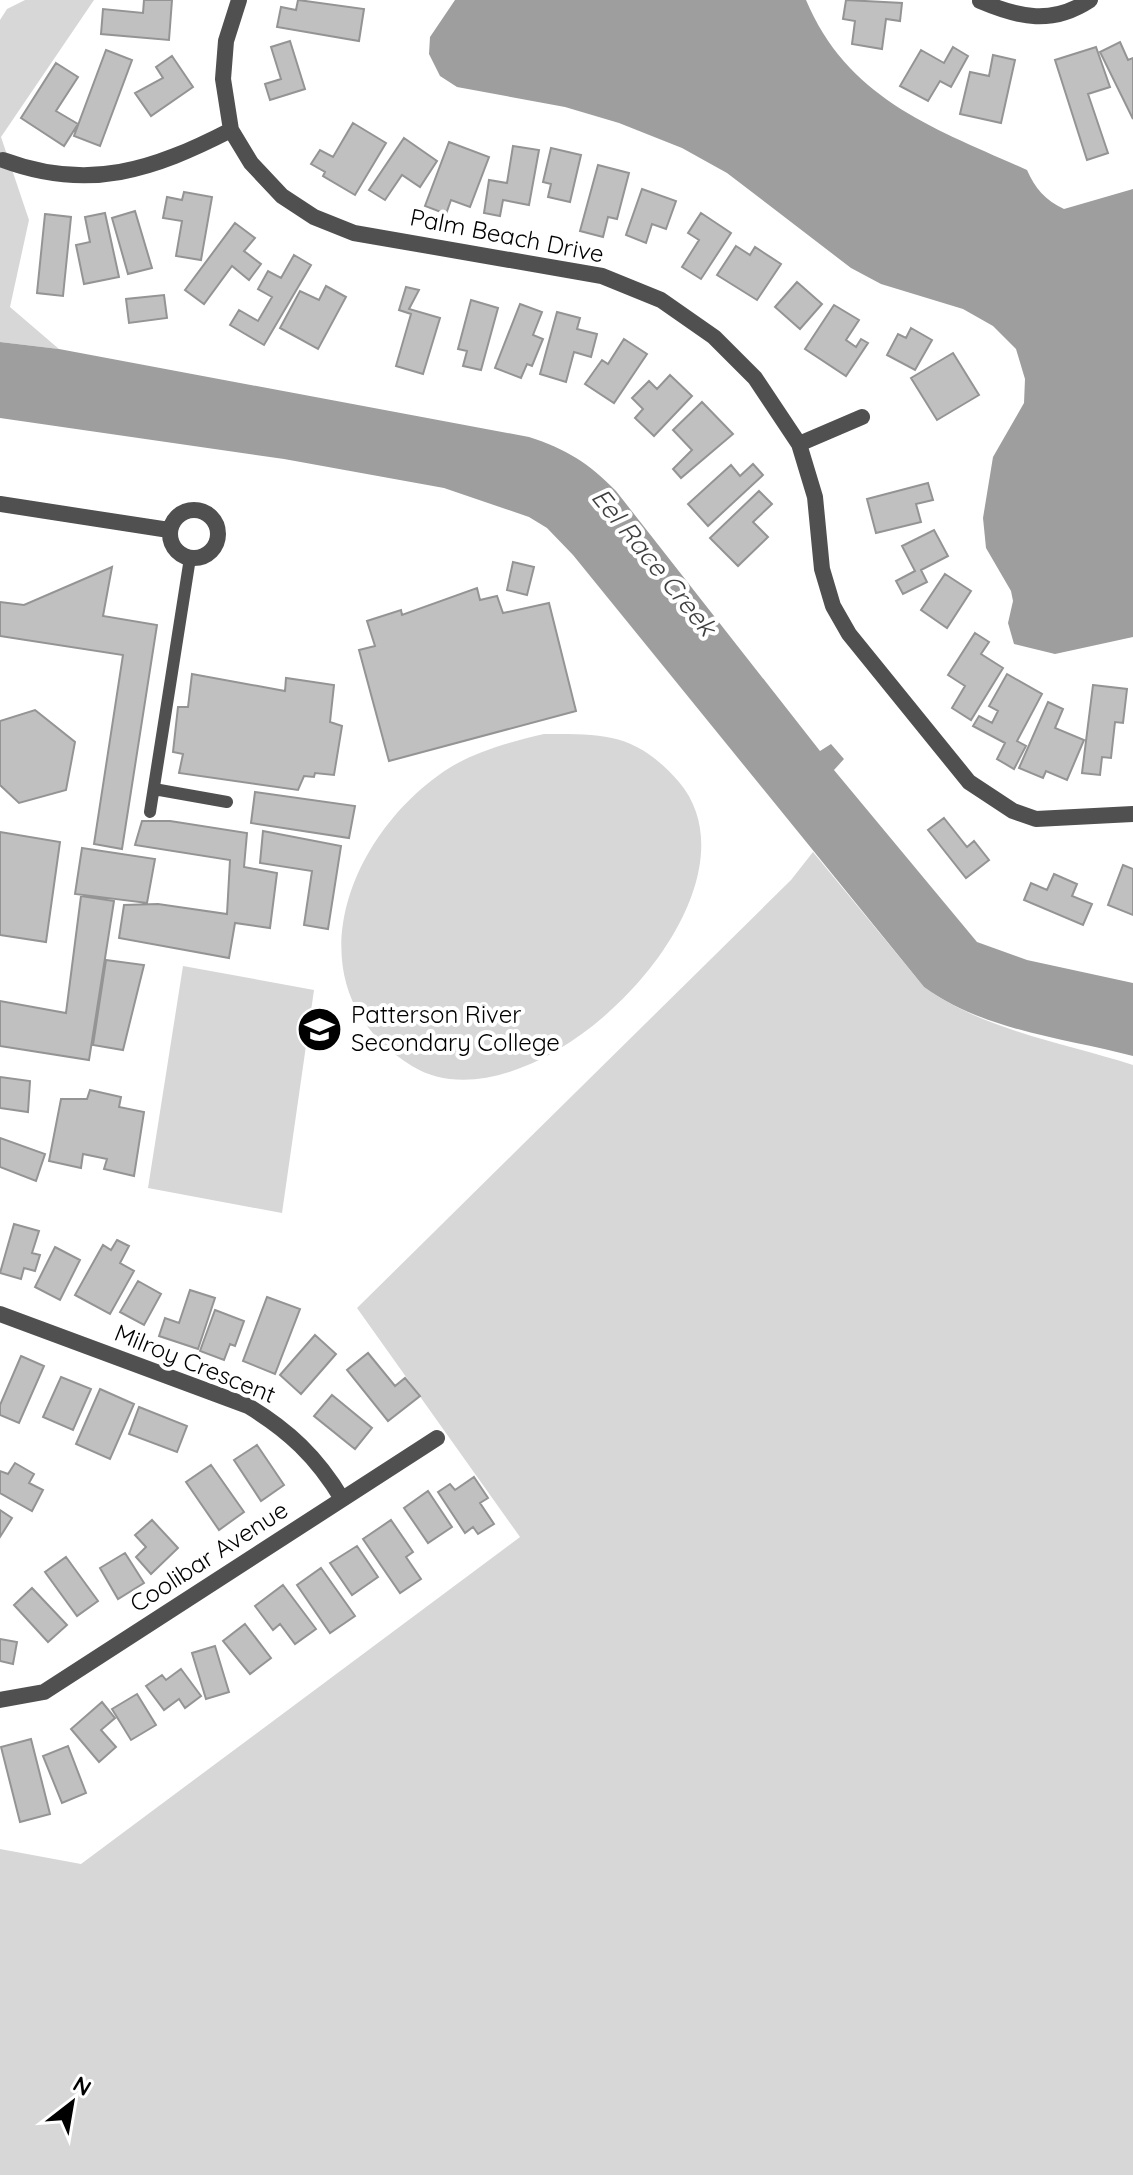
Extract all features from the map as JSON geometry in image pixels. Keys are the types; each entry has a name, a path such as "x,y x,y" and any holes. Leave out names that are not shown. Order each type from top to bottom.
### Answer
{"street":[{"name":"Palm Beach Drive","path":"239,0 226,41 223,79 231,130 251,163 282,196 314,217 354,233 602,276 661,300 714,337 755,378 799,444 815,497 822,569 833,606 849,634 969,782 1013,811 1036,819 1133,814"},
{"path":"980,1 1014,16 1051,18 1090,0"},
{"path":"3,160 55,176 106,176 164,163 231,130"},
{"path":"799,444 862,417"},
{"path":"0,504 169,530"},
{"path":"187,510 204,512 214,520 218,533 213,549 201,557 190,558 174,549 169,530 175,517 187,510"},
{"name":"Milroy Crescent","path":"0,1314 248,1406 280,1425 311,1453 342,1499"},
{"name":"Coolibar Avenue","path":"0,1700 44,1692 437,1438"}],"lane":[{"path":"150,812 190,558"},
{"path":"154,789 227,802"}],"shaded area":[{"path":"25,0 94,0 1,137 29,220 10,307 59,349 0,342 0,20 7,9"},
{"path":"544,734 602,736 633,745 663,766 679,782 700,830 695,885 669,942 627,995 575,1039 518,1069 462,1080 412,1066 374,1035 351,998 342,958 344,917 357,876 379,836 408,801 443,772 479,753"},
{"path":"813,852 924,987 947,1002 998,1025 1133,1065 1133,2175 0,2175 0,1849 81,1864 520,1537 357,1308 791,880"},
{"path":"183,966 314,990 282,1213 148,1188"}],"water":[{"path":"455,0 806,0 824,34 845,63 870,87 928,125 1027,170 1041,193 1051,202 1064,209 1133,189 1133,637 1055,654 1014,644 1008,623 1013,601 1011,591 986,548 983,518 993,457 1024,403 1025,379 1016,349 993,326 963,309 881,284 851,268 727,173 682,148 619,123 565,107 457,87 440,76 429,54 430,37"},
{"name":"Eel Race Creek","path":"0,342 59,349 529,437 576,458 616,491 820,751 831,744 844,759 834,770 977,942 1027,960 1133,983 1133,1056 998,1023 947,1002 924,987 573,555 547,528 529,517 444,488 284,459 0,418"}],"building":[{"path":"144,0 172,0 169,40 101,34 103,9 143,13"},
{"path":"298,0 364,9 359,41 277,27 281,7 296,10"},
{"path":"846,0 902,3 900,21 886,19 882,49 852,44 855,21 843,19"},
{"path":"290,41 305,89 270,100 265,84 281,79 271,47"},
{"path":"1120,42 1128,60 1133,58 1133,119 1100,52"},
{"path":"953,47 968,56 951,87 940,81 928,101 900,86 921,50 944,63"},
{"path":"1096,47 1110,87 1088,94 1108,153 1087,160 1055,60"},
{"path":"106,50 132,60 100,146 74,136"},
{"path":"993,55 1015,60 1001,123 960,114 970,72 989,76"},
{"path":"172,56 193,87 151,116 135,93 163,78 156,67"},
{"path":"56,63 78,77 56,111 78,124 64,146 21,118"},
{"path":"353,123 386,143 355,195 323,176 325,172 311,164 320,150 333,157"},
{"path":"404,138 437,161 420,187 402,175 385,200 369,190"},
{"path":"449,142 489,157 470,207 451,200 446,214 425,206"},
{"path":"513,146 539,150 529,205 503,200 500,216 484,213 489,180 507,183"},
{"path":"551,148 581,155 570,202 548,197 551,184 543,182"},
{"path":"598,165 629,173 617,219 608,217 603,237 580,231"},
{"path":"642,189 676,201 666,229 652,224 646,243 626,235"},
{"path":"184,192 212,197 201,260 176,256 182,221 163,218 167,197 182,200"},
{"path":"135,211 152,268 128,274 112,218"},
{"path":"105,213 119,277 84,284 76,245 90,242 85,217"},
{"path":"701,213 731,233 701,279 682,267 699,240 688,233"},
{"path":"45,214 71,217 63,296 37,293"},
{"path":"235,223 255,238 244,251 261,264 249,280 232,266 204,304 185,290"},
{"path":"736,246 750,255 755,247 781,264 757,300 717,275"},
{"path":"294,255 311,265 264,345 230,325 239,310 258,321 272,297 258,289 268,271 281,278"},
{"path":"797,282 822,304 800,329 775,307"},
{"path":"326,286 346,297 318,349 280,328 300,291 319,300"},
{"path":"406,287 419,290 409,309 440,318 423,374 396,366 411,314 399,310"},
{"path":"164,295 167,318 129,323 126,299"},
{"path":"471,300 498,308 481,370 463,366 467,351 458,349"},
{"path":"520,304 542,312 533,335 543,339 532,366 527,364 521,378 495,368"},
{"path":"834,305 859,320 846,340 856,347 861,339 868,343 846,376 805,349"},
{"path":"557,312 580,318 577,329 597,334 591,357 574,352 566,382 540,374"},
{"path":"911,328 932,340 915,370 887,355 898,334 906,338"},
{"path":"624,339 647,354 614,403 585,384 602,360 608,364"},
{"path":"953,353 979,395 937,420 911,378"},
{"path":"670,375 692,396 654,436 635,418 643,409 632,398 649,381 657,389"},
{"path":"702,402 733,434 681,478 673,469 692,450 673,430"},
{"path":"753,464 763,475 708,526 688,504 731,465 740,476"},
{"path":"928,483 933,500 916,504 921,522 876,533 867,499"},
{"path":"759,491 772,504 753,522 768,537 738,566 710,538"},
{"path":"934,530 948,556 921,570 927,582 903,594 896,581 915,571 902,546"},
{"path":"513,562 534,567 527,595 507,590"},
{"path":"112,567 103,616 157,625 122,849 94,844 123,655 0,636 0,602 24,605"},
{"path":"945,574 971,591 947,628 921,610"},
{"path":"477,588 480,600 497,596 503,613 549,603 576,711 389,761 359,650 375,646 367,621 401,610 402,615"},
{"path":"975,633 989,642 981,654 1003,668 971,720 952,708 965,686 948,675"},
{"path":"192,674 285,691 286,678 334,685 330,722 342,726 334,775 315,773 314,777 304,776 298,790 179,773 183,754 173,752 178,707 188,707"},
{"path":"1007,674 1042,694 1017,741 1026,746 1014,769 997,759 1005,743 973,726 979,716 992,723 998,711 989,706"},
{"path":"1093,685 1127,689 1123,723 1115,722 1111,758 1102,757 1100,775 1082,773"},
{"path":"1048,702 1063,709 1055,728 1084,740 1067,780 1046,771 1043,778 1019,768"},
{"path":"35,710 75,742 66,790 19,803 0,785 0,721"},
{"path":"255,792 355,806 349,838 251,823"},
{"path":"944,818 967,847 974,841 989,860 966,878 928,830"},
{"path":"142,821 170,821 247,833 244,867 277,873 270,928 235,923 229,958 119,938 124,905 158,904 227,914 230,860 135,845"},
{"path":"263,831 341,846 328,929 304,925 312,871 260,863"},
{"path":"0,832 60,842 46,942 0,935"},
{"path":"82,848 155,859 147,903 75,894"},
{"path":"1123,865 1133,869 1133,915 1108,905"},
{"path":"1054,874 1077,884 1072,896 1092,904 1083,925 1024,900 1031,883 1047,890"},
{"path":"81,896 114,901 89,1060 0,1046 0,1001 66,1013"},
{"path":"106,960 144,965 123,1050 93,1045"},
{"path":"0,1077 30,1081 28,1112 0,1108"},
{"path":"90,1090 121,1097 119,1107 144,1112 134,1176 104,1169 107,1159 83,1154 81,1168 49,1161 61,1099 87,1099"},
{"path":"0,1138 45,1154 36,1181 0,1167"},
{"path":"14,1224 39,1231 32,1253 40,1255 35,1271 24,1268 21,1279 0,1273"},
{"path":"117,1240 129,1246 120,1263 134,1271 110,1314 75,1295 103,1245 111,1250"},
{"path":"55,1247 80,1260 60,1300 35,1287"},
{"path":"138,1281 161,1294 144,1325 120,1312"},
{"path":"190,1290 215,1298 198,1349 159,1336 165,1318 179,1323"},
{"path":"267,1297 300,1309 275,1374 243,1361"},
{"path":"215,1310 244,1321 235,1346 230,1344 224,1360 200,1351"},
{"path":"315,1335 336,1354 301,1394 280,1375"},
{"path":"368,1353 395,1386 405,1378 420,1396 388,1421 347,1370"},
{"path":"21,1356 44,1366 19,1423 0,1415 0,1405"},
{"path":"61,1377 91,1389 73,1430 43,1417"},
{"path":"100,1389 134,1404 110,1459 76,1444"},
{"path":"332,1395 372,1428 355,1449 314,1416"},
{"path":"139,1407 187,1426 177,1452 129,1434"},
{"path":"257,1445 284,1485 261,1501 234,1460"},
{"path":"15,1463 34,1474 29,1483 43,1490 32,1511 0,1493 0,1471 8,1474"},
{"path":"211,1465 244,1512 219,1530 186,1482"},
{"path":"474,1477 488,1498 480,1503 494,1524 478,1534 473,1527 465,1533 438,1492 450,1484 455,1490"},
{"path":"428,1491 452,1527 428,1543 404,1508"},
{"path":"0,1510 12,1518 0,1537"},
{"path":"152,1520 178,1548 151,1574 136,1557 146,1547 135,1535"},
{"path":"391,1520 413,1552 406,1557 421,1579 400,1593 363,1539"},
{"path":"357,1546 378,1577 352,1595 330,1563"},
{"path":"125,1553 144,1583 118,1599 100,1568"},
{"path":"66,1557 98,1601 77,1616 45,1572"},
{"path":"321,1568 355,1616 330,1633 297,1585"},
{"path":"283,1585 316,1629 295,1644 280,1624 273,1630 255,1606"},
{"path":"32,1588 67,1625 48,1642 14,1605"},
{"path":"245,1624 271,1658 250,1674 223,1641"},
{"path":"0,1639 17,1642 13,1664 0,1661"},
{"path":"215,1646 229,1692 206,1699 192,1653"},
{"path":"181,1669 201,1696 185,1708 179,1699 164,1710 146,1686 162,1675 166,1680"},
{"path":"137,1694 156,1725 131,1740 112,1709"},
{"path":"102,1702 115,1718 101,1730 116,1747 99,1762 71,1729"},
{"path":"31,1739 50,1814 20,1822 1,1747"},
{"path":"68,1746 86,1793 62,1803 43,1756"}],"place":[{"name":"Patterson River Secondary College","path":"320,1029"}]}
